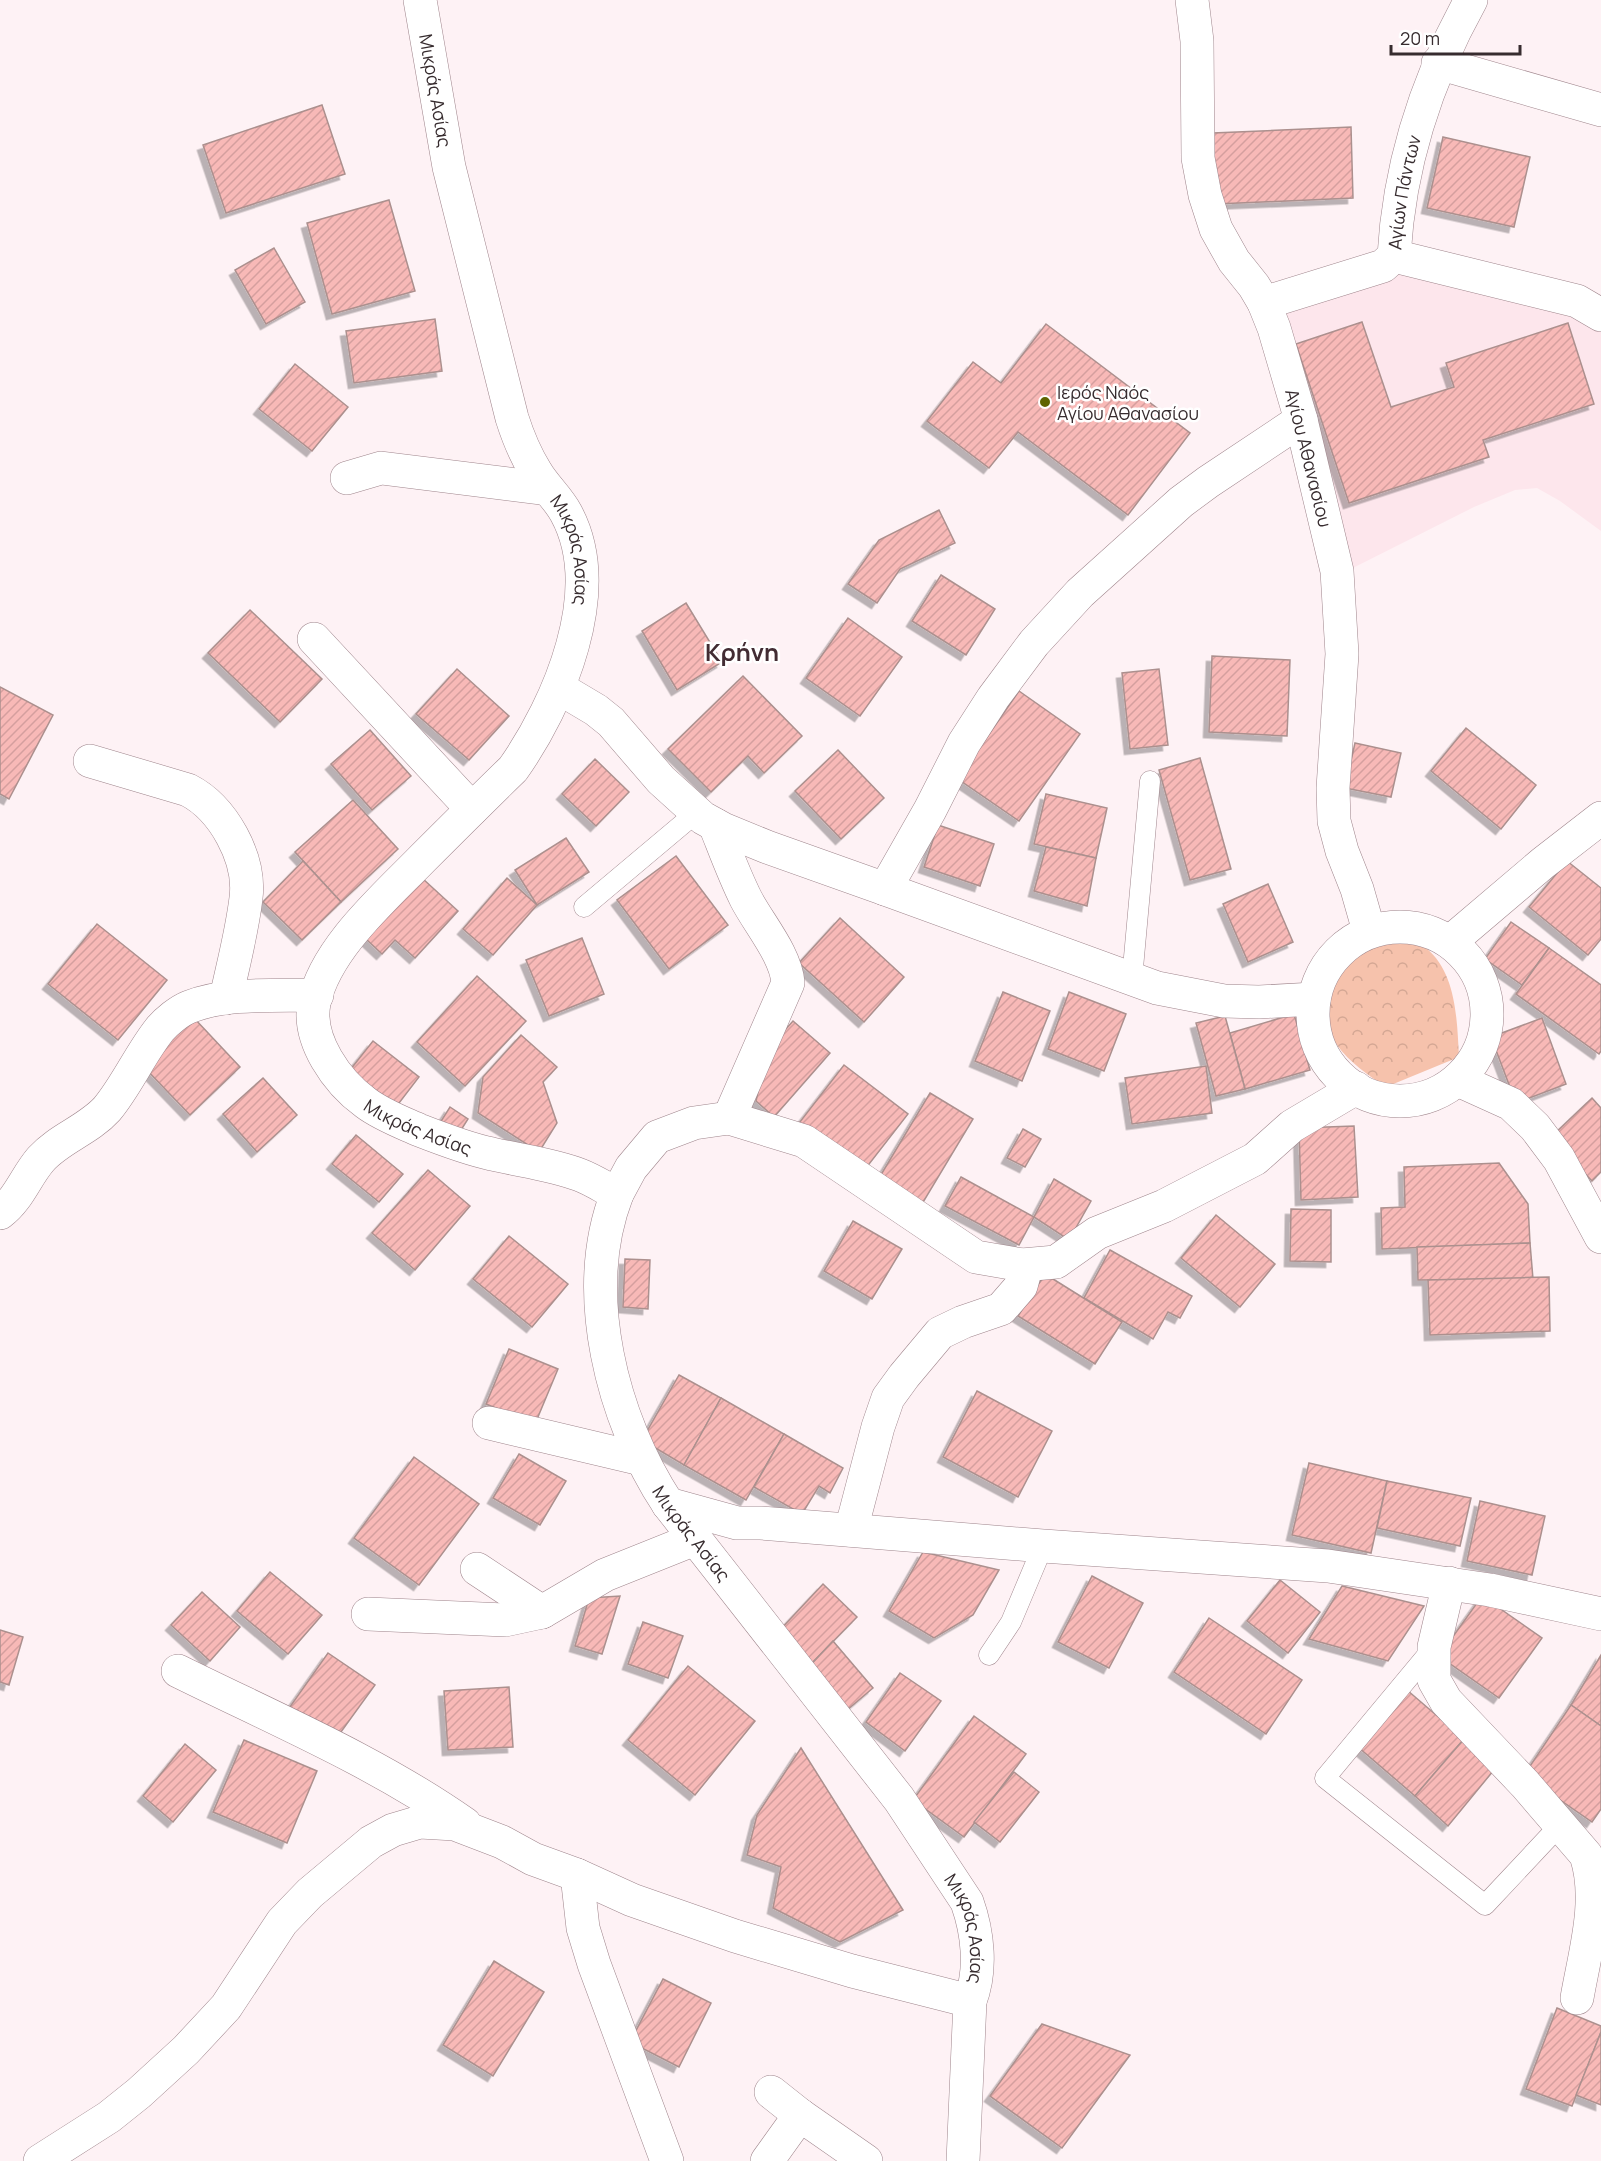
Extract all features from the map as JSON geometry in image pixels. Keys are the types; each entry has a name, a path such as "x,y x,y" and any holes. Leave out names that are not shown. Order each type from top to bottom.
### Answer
{"street":[{"name":"Μικράς Ασίας","path":"420,0 449,167 512,418 520,442 535,472 566,513 577,540 583,584 577,626 559,688 527,749 518,763 351,934 329,968 316,995 314,1022 321,1048 336,1072 366,1103 393,1119 491,1154 526,1160 581,1175 617,1194 604,1237 603,1313 617,1400 641,1459 668,1504 899,1800 967,1902 974,1920 977,1950 975,1989 970,2001 963,2161"},
{"name":"Αγίου Αθανασίου","path":"1192,0 1197,41 1198,158 1205,195 1216,229 1234,261 1264,303 1274,328 1301,420 1337,571 1342,654 1333,788 1334,821 1369,931"},
{"name":"Αγίων Πάντων","path":"1264,303 1383,266 1394,256 1397,219 1415,131 1438,63 1471,0"},
{"path":"1438,63 1601,110"},
{"path":"1394,256 1577,301 1601,315"},
{"path":"885,889 930,810 964,742 993,698 1042,634 1080,593 1181,502 1301,420"},
{"path":"347,478 381,468 548,489"},
{"path":"314,639 472,809"},
{"path":"559,688 605,717 619,730 661,780 706,819 767,847 1178,994 1224,1001 1314,999"},
{"path":"90,760 188,790 209,803 221,818 240,854 247,897 226,998"},
{"path":"1450,942 1543,863 1601,818"},
{"path":"706,819 760,926 780,956 788,983 729,1118"},
{"path":"1414,927 1432,932 1450,942 1477,971 1486,996 1487,1022 1481,1048 1475,1059 1458,1080 1439,1092 1419,1099 1387,1100 1366,1094 1338,1074 1319,1045 1314,1022 1314,999 1328,964 1348,944 1369,931 1414,927"},
{"path":"0,1213 12,1202 43,1156 80,1132 105,1111 160,1029 173,1017 189,1007 226,998 316,995"},
{"path":"1458,1080 1511,1104 1535,1127 1559,1159 1601,1237"},
{"path":"617,1194 631,1168 657,1137 694,1123 729,1118 804,1141 976,1257 1022,1265 1056,1262 1097,1233 1164,1206 1255,1159 1292,1126 1356,1088"},
{"path":"851,1530 875,1436 888,1398 940,1334 963,1322 1001,1309 1021,1286 1024,1275 1022,1265"},
{"path":"489,1424 641,1459"},
{"path":"668,1504 737,1522 1328,1566 1449,1582 1601,1614"},
{"path":"368,1614 505,1620 542,1612 605,1575 695,1539"},
{"path":"477,1569 542,1612"},
{"path":"1449,1582 1434,1647 1434,1680 1446,1701 1525,1784 1560,1825 1591,1847 1586,1855 1591,1869 1593,1894 1577,1998"},
{"path":"178,1671 372,1767 426,1797 481,1836"},
{"path":"40,2161 109,2117 186,2050 226,2007 276,1932 297,1905 371,1842 393,1830 420,1822 455,1824 481,1836 502,1842 532,1859 577,1875 632,1900 735,1936 852,1971 970,2001"},
{"path":"577,1875 583,1928 594,1964 667,2161"},
{"path":"771,2092 866,2161"},
{"path":"767,2161 800,2115"}],"lane":[{"path":"1132,979 1150,781"},
{"path":"584,907 706,819"},
{"path":"989,1655 1011,1622 1043,1546"},
{"path":"1434,1647 1325,1778 1485,1905 1560,1825"}],"shaded area":[{"path":"1413,270 1547,297 1601,330 1601,531 1560,501 1537,488 1515,490 1474,507 1331,579 1267,321 1340,290"}],"green space":[{"path":"1396,936 1426,948 1444,971 1450,984 1456,1014 1459,1057 1386,1087 1353,1063 1337,1045 1329,1030 1326,997 1330,982 1348,955 1378,938"}],"building":[{"path":"322,105 345,174 226,213 203,145"},
{"path":"1351,127 1353,198 1216,204 1213,133"},
{"path":"1443,137 1530,157 1514,227 1427,208"},
{"path":"389,200 415,291 332,314 307,223"},
{"path":"274,248 305,302 266,324 235,270"},
{"path":"435,319 442,371 354,383 346,331"},
{"path":"1362,322 1391,407 1454,387 1446,363 1568,323 1594,404 1483,440 1489,457 1349,503 1296,344"},
{"name":"Ιερός Ναός Αγίου Αθανασίου","path":"1046,324 1190,433 1128,515 1018,432 989,468 927,421 973,362 1001,383"},
{"path":"295,364 348,407 312,451 259,409"},
{"path":"939,510 955,543 900,569 877,603 848,584 879,540"},
{"path":"941,575 995,609 966,655 912,621"},
{"path":"686,603 722,662 677,690 642,631"},
{"path":"250,610 322,679 280,722 208,653"},
{"path":"848,618 902,657 860,716 806,678"},
{"path":"1212,656 1290,660 1287,736 1209,732"},
{"path":"457,669 509,716 469,760 416,714"},
{"path":"1159,669 1168,745 1130,749 1122,673"},
{"path":"743,676 802,736 764,773 748,756 711,792 668,749"},
{"path":"0,687 53,715 9,799 0,794"},
{"path":"1019,691 1080,734 1019,821 958,779"},
{"path":"1466,728 1536,785 1501,829 1431,771"},
{"path":"370,730 411,776 372,810 331,764"},
{"path":"1355,743 1401,753 1391,797 1345,788"},
{"path":"838,750 884,798 841,839 795,791"},
{"path":"1200,758 1231,869 1190,880 1159,770"},
{"path":"595,759 629,792 596,826 562,794"},
{"path":"1046,794 1107,808 1096,858 1034,844"},
{"path":"353,800 398,849 341,902 295,852"},
{"path":"938,825 994,844 980,886 924,867"},
{"path":"566,838 589,872 537,905 515,870"},
{"path":"1046,847 1096,858 1087,906 1034,891"},
{"path":"676,856 728,925 669,969 617,900"},
{"path":"303,861 341,902 302,940 263,902"},
{"path":"1567,861 1601,888 1601,939 1588,955 1529,907"},
{"path":"422,878 458,911 415,958 395,940 382,954 366,939"},
{"path":"507,878 537,905 493,955 463,929"},
{"path":"1268,884 1293,942 1248,962 1223,904"},
{"path":"840,918 904,977 864,1022 799,963"},
{"path":"1511,922 1549,948 1522,985 1485,959"},
{"path":"97,924 167,980 118,1040 48,984"},
{"path":"582,938 604,994 549,1016 526,960"},
{"path":"1549,948 1601,985 1601,1051 1599,1054 1516,994"},
{"path":"477,976 526,1021 465,1086 417,1042"},
{"path":"1003,992 1050,1011 1022,1081 975,1061"},
{"path":"1069,992 1126,1014 1104,1071 1048,1049"},
{"path":"1294,1014 1310,1070 1245,1089 1230,1033"},
{"path":"1225,1016 1245,1089 1216,1096 1196,1023"},
{"path":"194,1018 240,1067 190,1115 143,1066"},
{"path":"1542,1018 1566,1084 1516,1103 1491,1037"},
{"path":"793,1021 830,1053 774,1117 756,1101 767,1050"},
{"path":"521,1035 557,1067 543,1082 557,1123 539,1152 478,1113 483,1077"},
{"path":"373,1041 419,1077 396,1107 350,1070"},
{"path":"844,1065 908,1114 859,1177 796,1127"},
{"path":"1206,1066 1212,1113 1132,1124 1125,1078"},
{"path":"263,1078 297,1115 257,1152 223,1114"},
{"path":"930,1093 973,1119 922,1204 879,1178"},
{"path":"1592,1098 1601,1108 1601,1172 1592,1181 1551,1137"},
{"path":"450,1107 468,1119 456,1138 438,1126"},
{"path":"1354,1126 1358,1197 1301,1200 1299,1128"},
{"path":"1023,1129 1041,1139 1025,1167 1007,1158"},
{"path":"356,1135 403,1174 379,1202 332,1164"},
{"path":"1499,1163 1528,1204 1530,1243 1382,1249 1381,1208 1405,1207 1404,1167"},
{"path":"428,1170 470,1206 415,1270 372,1233"},
{"path":"961,1177 1034,1217 1019,1245 945,1206"},
{"path":"1054,1179 1091,1201 1069,1240 1034,1217"},
{"path":"1291,1209 1331,1210 1331,1262 1290,1261"},
{"path":"1216,1215 1275,1264 1240,1307 1181,1258"},
{"path":"853,1221 902,1249 872,1299 824,1271"},
{"path":"509,1236 568,1284 532,1327 473,1279"},
{"path":"1530,1243 1533,1279 1418,1280 1417,1247"},
{"path":"1110,1250 1192,1296 1180,1318 1168,1312 1153,1339 1084,1298"},
{"path":"625,1259 650,1260 648,1309 623,1307"},
{"path":"1045,1274 1122,1322 1095,1364 1018,1316"},
{"path":"1549,1277 1550,1331 1430,1335 1428,1280"},
{"path":"509,1349 558,1369 535,1424 486,1404"},
{"path":"679,1375 721,1398 684,1465 642,1440"},
{"path":"977,1391 1052,1431 1018,1497 943,1457"},
{"path":"721,1398 784,1434 746,1500 684,1465"},
{"path":"784,1434 843,1468 830,1493 819,1486 802,1514 754,1487"},
{"path":"519,1454 566,1481 540,1525 493,1498"},
{"path":"414,1457 479,1504 419,1585 354,1538"},
{"path":"1309,1463 1387,1481 1371,1553 1292,1535"},
{"path":"1387,1481 1471,1498 1460,1546 1377,1528"},
{"path":"1480,1501 1545,1516 1532,1575 1467,1561"},
{"path":"923,1552 999,1570 973,1615 934,1638 889,1611"},
{"path":"270,1572 322,1615 288,1654 237,1611"},
{"path":"1092,1576 1143,1603 1109,1668 1058,1642"},
{"path":"1280,1580 1320,1612 1288,1653 1247,1621"},
{"path":"823,1584 857,1617 811,1664 778,1632"},
{"path":"1342,1586 1424,1606 1388,1661 1309,1639"},
{"path":"202,1592 240,1627 210,1661 171,1625"},
{"path":"620,1596 602,1654 575,1646 589,1598"},
{"path":"1482,1596 1542,1638 1499,1698 1439,1656"},
{"path":"1209,1618 1302,1680 1266,1734 1174,1672"},
{"path":"643,1622 683,1636 668,1678 628,1664"},
{"path":"0,1630 23,1637 9,1685 0,1682"},
{"path":"833,1641 873,1688 840,1716 804,1672"},
{"path":"328,1653 375,1685 333,1743 287,1711"},
{"path":"1601,1655 1601,1726 1571,1705"},
{"path":"688,1666 755,1721 695,1795 628,1740"},
{"path":"900,1673 941,1701 905,1751 866,1722"},
{"path":"509,1687 513,1747 448,1750 444,1691"},
{"path":"1407,1690 1464,1739 1415,1796 1358,1747"},
{"path":"1571,1705 1601,1726 1601,1809 1592,1822 1524,1775"},
{"path":"974,1716 1026,1754 964,1837 913,1800"},
{"path":"1464,1739 1498,1765 1448,1826 1415,1796"},
{"path":"244,1740 317,1771 287,1843 213,1812"},
{"path":"185,1744 216,1770 173,1822 143,1796"},
{"path":"801,1748 903,1910 840,1942 773,1908 781,1867 747,1855 757,1815"},
{"path":"1014,1772 1039,1792 1000,1842 974,1822"},
{"path":"494,1961 544,1992 493,2076 443,2045"},
{"path":"663,1979 711,2003 679,2067 630,2042"},
{"path":"1557,2008 1601,2026 1601,2032 1572,2106 1526,2089"},
{"path":"1042,2024 1130,2055 1062,2148 990,2096"},
{"path":"1601,2032 1601,2105 1576,2095"}],"place":[{"name":"Ιερός Ναός Αγίου Αθανασίου","path":"1045,402"}],"district":[{"name":"Κρήνη","path":"742,651"}]}
